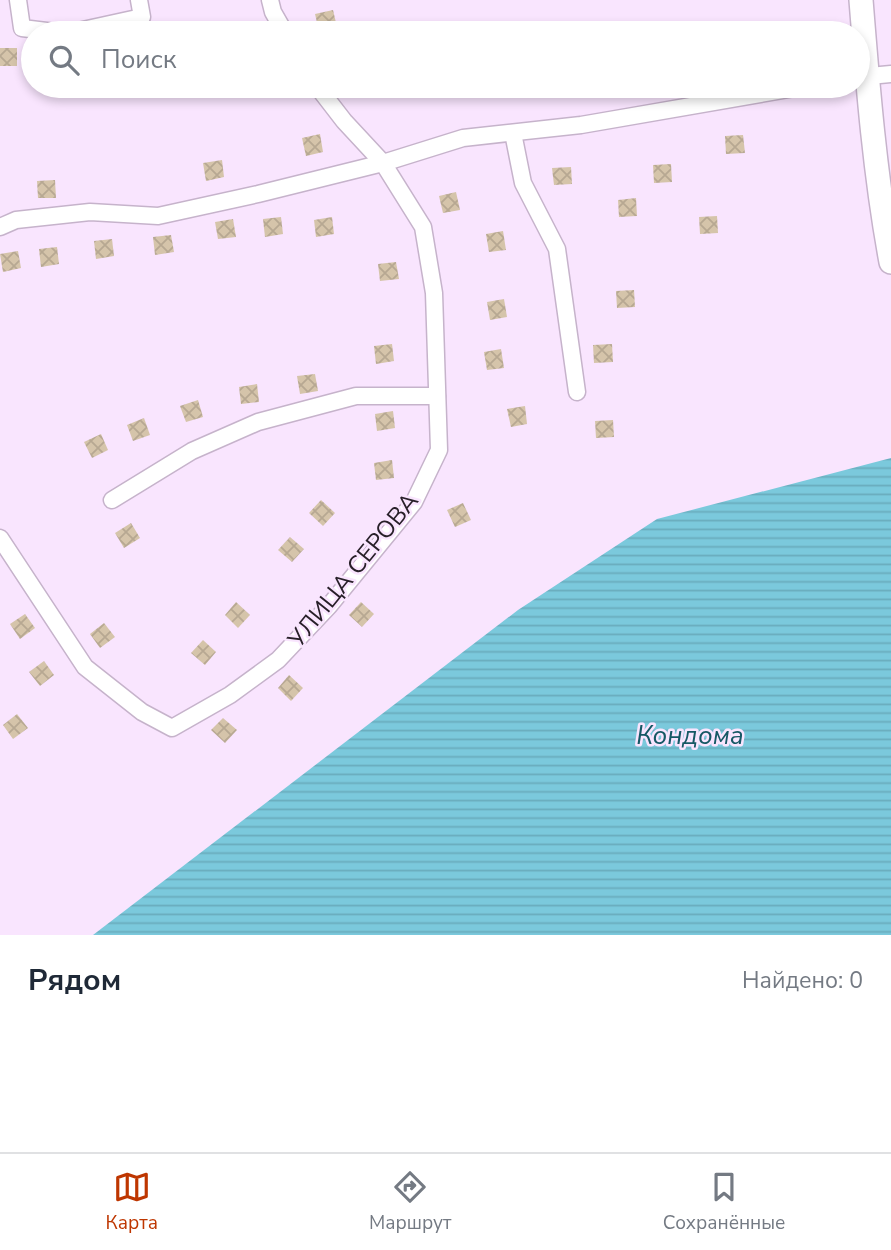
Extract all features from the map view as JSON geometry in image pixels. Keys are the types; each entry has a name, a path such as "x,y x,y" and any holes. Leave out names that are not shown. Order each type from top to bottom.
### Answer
{"main road":[{"path":"861,0 861,21"},
{"path":"865,98 891,262"}],"street":[{"path":"18,0 21,21"},
{"path":"124,21 142,17 139,0"},
{"path":"270,0 278,21"},
{"path":"870,76 891,74"},
{"name":"УЛИЦА СЕРОВА","path":"0,538 85,667 142,712 172,728 230,695 278,660 329,607 414,502 439,450 435,293 422,227 383,163 326,98"},
{"path":"0,227 16,220 90,212 158,216 383,163 463,138 581,125 737,98"},
{"path":"513,133 523,183 557,249 577,392"},
{"path":"112,500 192,451 258,422 356,396 437,396"}],"water":[{"name":"Кондома","path":"891,458 891,935 93,935 518,610 657,519"}],"building":[{"path":"333,10 336,21 317,21 315,14"},
{"path":"0,48 17,48 17,66 0,66"},
{"path":"320,134 323,152 306,156 302,138"},
{"path":"743,135 745,153 726,154 725,136"},
{"path":"222,160 224,177 206,181 203,163"},
{"path":"671,164 672,182 654,183 653,165"},
{"path":"571,167 572,184 554,185 552,168"},
{"path":"55,180 56,198 38,198 37,181"},
{"path":"456,192 460,210 443,213 439,196"},
{"path":"636,198 637,216 619,217 618,200"},
{"path":"717,216 718,233 700,234 699,217"},
{"path":"281,217 283,234 265,237 263,219"},
{"path":"332,217 334,234 316,237 314,220"},
{"path":"233,219 236,237 218,239 215,222"},
{"path":"503,231 506,250 489,252 486,234"},
{"path":"171,235 174,252 155,255 153,237"},
{"path":"112,239 114,256 96,259 94,241"},
{"path":"57,247 59,264 41,267 39,249"},
{"path":"18,251 21,268 3,272 0,254"},
{"path":"396,262 399,279 380,281 378,264"},
{"path":"634,290 635,307 617,308 616,291"},
{"path":"504,299 507,317 490,320 487,302"},
{"path":"392,344 394,361 376,364 374,346"},
{"path":"612,344 613,362 594,363 593,345"},
{"path":"501,349 504,368 487,370 484,352"},
{"path":"315,374 318,391 300,394 297,376"},
{"path":"257,384 259,402 241,404 239,387"},
{"path":"198,400 203,417 186,422 180,406"},
{"path":"525,406 527,424 511,427 507,409"},
{"path":"393,411 395,428 377,431 375,414"},
{"path":"144,418 150,435 133,441 127,425"},
{"path":"613,420 614,437 596,438 595,421"},
{"path":"101,434 108,450 92,458 84,442"},
{"path":"392,460 394,478 376,480 374,463"},
{"path":"321,500 335,513 323,526 309,513"},
{"path":"463,503 471,520 455,527 447,510"},
{"path":"131,523 140,538 124,548 115,533"},
{"path":"290,537 304,549 292,562 278,550"},
{"path":"236,602 250,615 238,628 225,615"},
{"path":"361,602 374,614 362,627 349,615"},
{"path":"25,614 35,628 20,639 10,624"},
{"path":"104,623 115,637 100,648 90,634"},
{"path":"203,640 216,652 205,665 191,653"},
{"path":"44,661 54,675 40,686 29,672"},
{"path":"289,675 303,688 291,701 278,688"},
{"path":"17,714 28,728 13,739 3,725"},
{"path":"223,718 237,730 225,743 211,730"}]}
